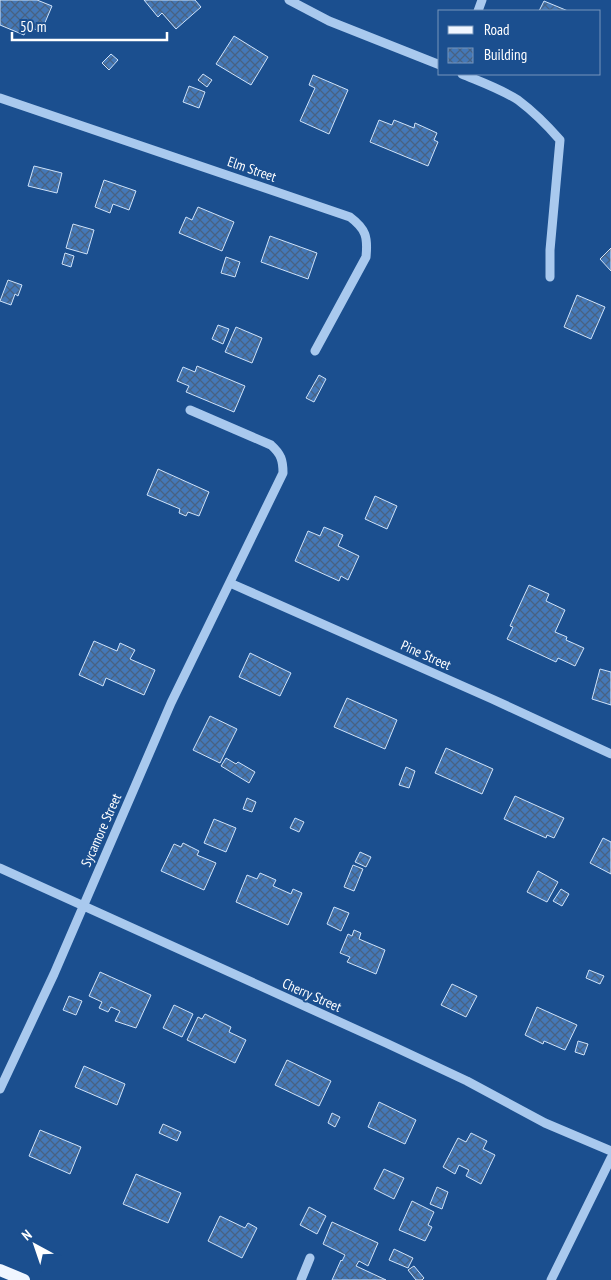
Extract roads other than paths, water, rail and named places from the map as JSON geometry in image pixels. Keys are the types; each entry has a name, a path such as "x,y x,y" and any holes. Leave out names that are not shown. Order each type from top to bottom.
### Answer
{"main road":[{"path":"0,1270 24,1280"}],"street":[{"path":"289,0 329,21 438,64"},
{"path":"464,75 496,88 517,100 541,118 560,140 550,250 550,277"},
{"name":"Elm Street","path":"0,98 350,217 358,223 364,232 367,244 366,256 315,351"},
{"name":"Sycamore Street","path":"0,1089 54,974 171,703 283,473 283,462 278,451 271,445 190,410"},
{"name":"Pine Street","path":"230,583 611,754"},
{"name":"Cherry Street","path":"0,868 386,1043 467,1081 545,1123 611,1151"},
{"path":"551,1280 611,1158"},
{"path":"300,1280 310,1258"}]}
